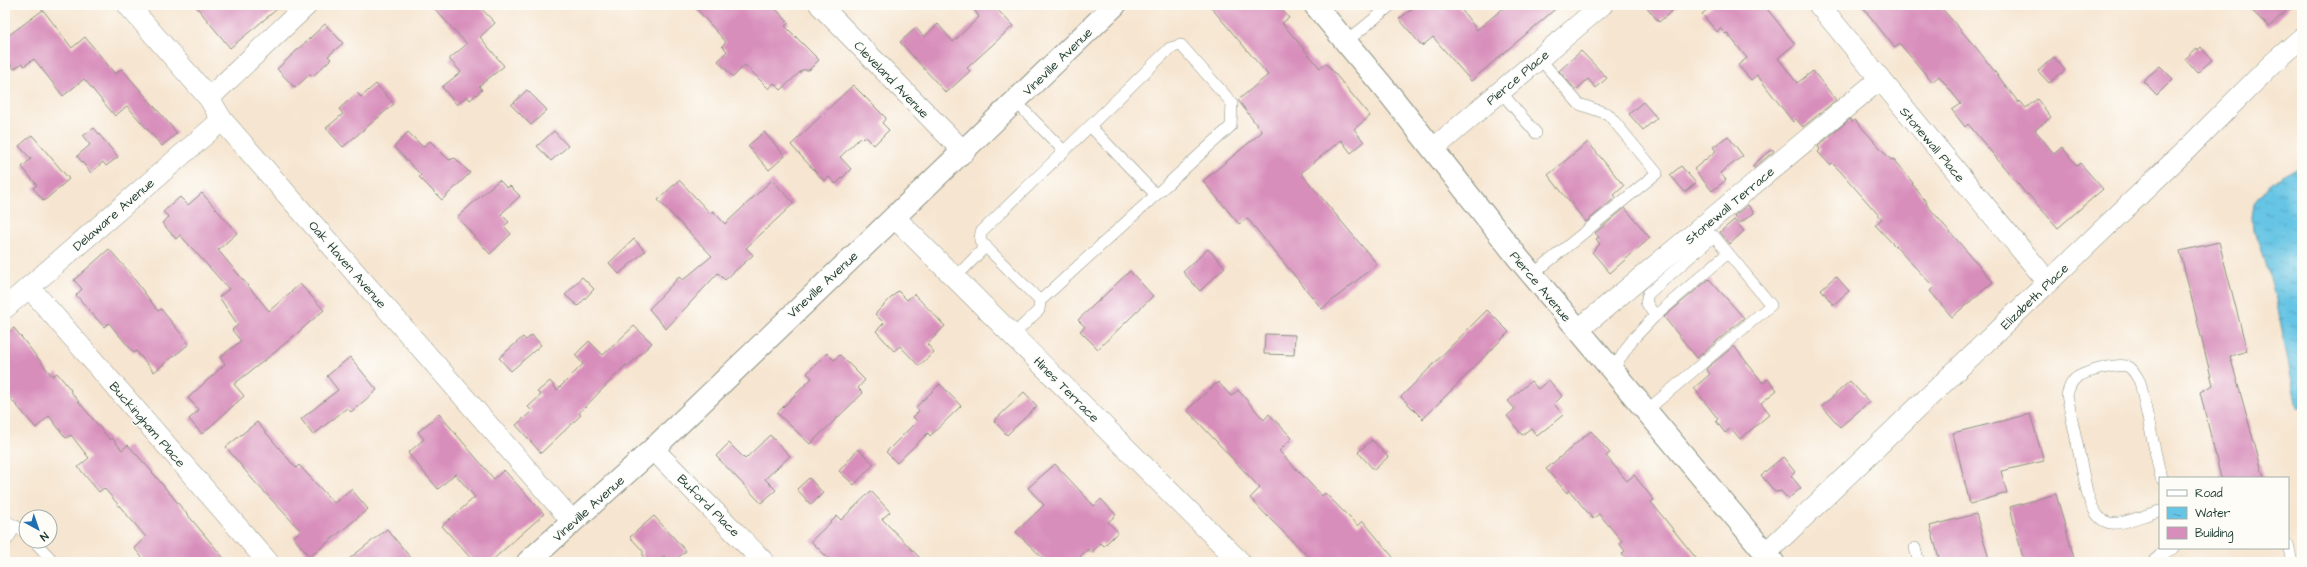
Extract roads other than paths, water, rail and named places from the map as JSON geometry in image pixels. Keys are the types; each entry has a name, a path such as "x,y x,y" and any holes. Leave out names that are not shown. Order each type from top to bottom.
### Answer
{"main road":[{"name":"Vineville Avenue","path":"528,562 653,449 894,217 964,152 1115,5"},
{"name":"Pierce Avenue","path":"1315,5 1532,275 1769,558"}],"street":[{"name":"Oak Haven Avenue","path":"128,5 209,98 222,120 572,521"},
{"path":"209,98 307,5"},
{"name":"Cleveland Avenue","path":"820,5 964,152"},
{"name":"Pierce Place","path":"1432,149 1602,5"},
{"name":"Stonewall Place","path":"1819,5 2048,282"},
{"name":"Elizabeth Place","path":"1769,558 2048,282 2189,147 2272,64 2302,38"},
{"name":"Stonewall Terrace","path":"1578,330 1880,79"},
{"name":"Delaware Avenue","path":"5,308 222,120"},
{"name":"Hines Terrace","path":"894,217 1240,562"},
{"name":"Buckingham Place","path":"29,287 268,562"},
{"name":"Buford Place","path":"653,449 764,562"}],"lane":[{"path":"1346,42 1390,5"},
{"path":"1013,335 1039,310 1040,302 1232,126 1232,103 1181,45 1170,48 981,232 980,241 1040,302"},
{"path":"1532,275 1657,173 1608,114 1579,104 1539,58"},
{"path":"1500,92 1536,133"},
{"path":"1016,102 1064,151"},
{"path":"1090,126 1156,195"},
{"path":"1646,411 1771,305 1714,236 1648,294 1646,302 1655,316"},
{"path":"955,278 986,246"},
{"path":"1612,371 1632,340 1655,316 1728,253"},
{"path":"2159,512 2116,523 2106,523 2096,516 2087,492 2067,395 2069,386 2076,378 2085,373 2118,365 2128,367 2135,373 2140,382 2161,477"},
{"path":"5,520 16,526 5,543"},
{"path":"1915,548 1919,562"},
{"path":"42,549 54,562"},
{"path":"2154,562 2160,556 2172,549"},
{"path":"2289,549 2292,562"}],"water":[{"path":"2302,165 2302,407 2297,408 2276,299 2260,243 2253,231 2252,217 2254,204 2271,182"}]}
